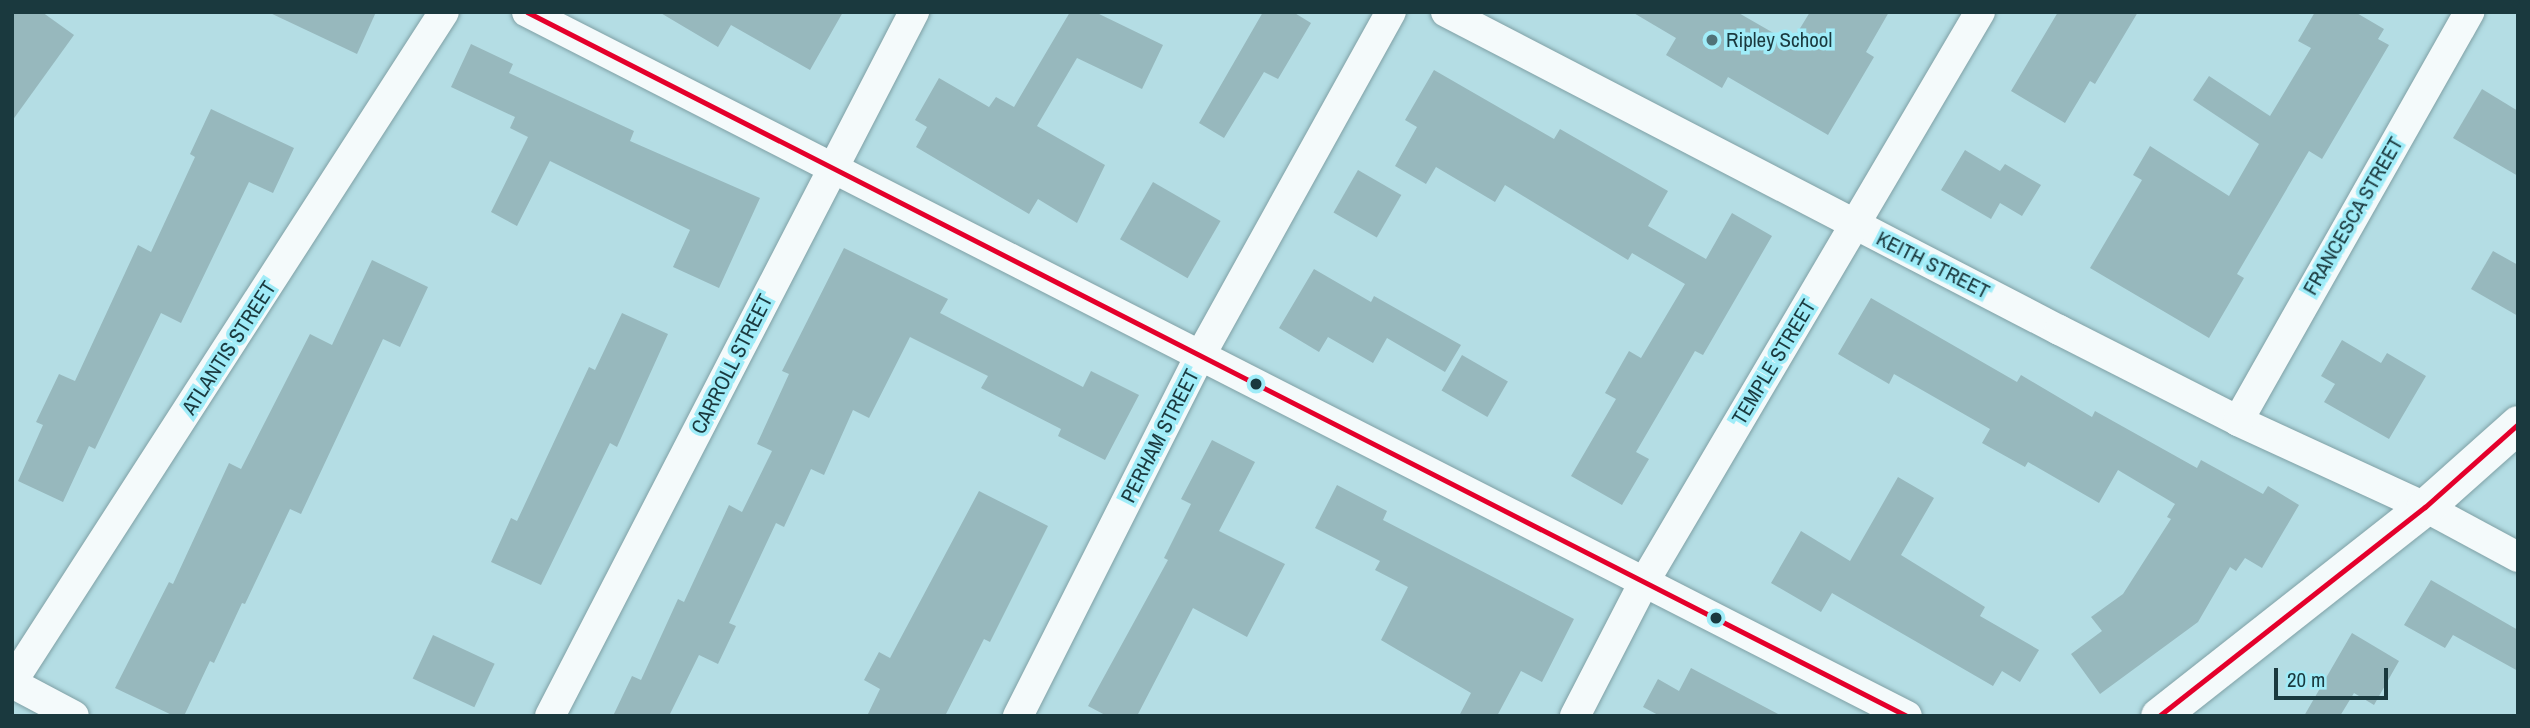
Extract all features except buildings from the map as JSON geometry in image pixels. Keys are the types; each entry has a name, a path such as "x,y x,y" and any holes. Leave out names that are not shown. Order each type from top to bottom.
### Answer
{"street":[{"name":"ATLANTIS STREET","path":"12,682 444,12"},
{"path":"527,12 834,166 1199,358 1907,716"},
{"name":"CARROLL STREET","path":"550,716 914,12"},
{"name":"PERHAM STREET","path":"1018,716 1199,358 1391,12"},
{"name":"KEITH STREET","path":"1446,12 1854,226 2238,421 2425,507 2518,558"},
{"name":"TEMPLE STREET","path":"1575,716 1643,584 1980,12"},
{"name":"FRANCESCA STREET","path":"2238,421 2469,12"},
{"path":"2159,716 2425,507 2518,424"},
{"path":"12,682 75,716"}],"transit line":[{"path":"527,12 1907,716"},
{"path":"2159,716 2425,507 2518,424"}],"place":[{"name":"Ripley School","path":"1712,40"}]}
